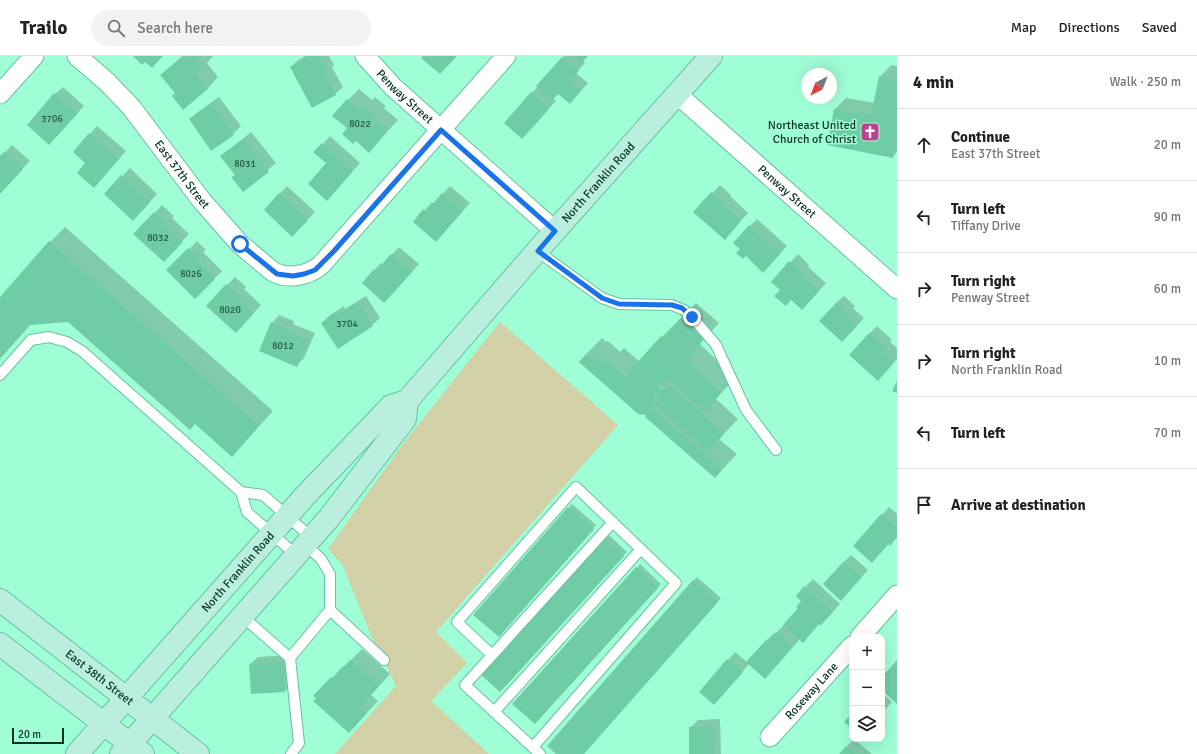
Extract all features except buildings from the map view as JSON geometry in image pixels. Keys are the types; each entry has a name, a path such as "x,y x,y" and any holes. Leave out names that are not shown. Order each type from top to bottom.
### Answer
{"main road":[{"name":"North Franklin Road","path":"77,754 287,516 391,406 407,400 711,56"},
{"path":"0,644 104,723 131,751 153,718 329,518 405,419 407,400"},
{"name":"East 38th Street","path":"0,600 198,754"}],"street":[{"path":"0,94 34,56"},
{"name":"East 37th Street","path":"78,56 130,107 148,129 166,156 202,201 240,244 272,271 285,276 296,276 310,272 321,265 441,130"},
{"name":"Penway Street","path":"365,56 392,87 555,231"},
{"path":"441,130 506,56"},
{"name":"Penway Street","path":"677,94 897,289"},
{"path":"863,634 897,595"},
{"name":"Roseway Lane","path":"770,737 849,649"}],"lane":[{"path":"538,251 602,298 619,304 672,305 684,310 692,317 716,346 746,410 776,450"},
{"path":"0,375 31,340 49,337 67,342 82,351 241,492 247,512 272,534 304,546 321,559 330,574 330,610 290,658"},
{"path":"492,655 457,622 576,487 613,522 676,583 536,751 465,685 613,522"},
{"path":"241,492 263,495 287,516 304,546"},
{"path":"494,712 641,549"},
{"path":"330,610 384,660"},
{"path":"242,616 290,658 299,743 291,754"}],"green space":[{"path":"500,322 618,425 436,632 467,663 431,701 489,754 335,754 396,686 370,633 342,564 328,549 402,445"}],"place":[{"name":"Northeast United Church of Christ","path":"870,132"}],"route":[{"path":"240,244 277,274 293,276 315,270 334,251 441,130 555,231 538,251 602,298 619,304 672,305 682,308 692,317"}]}
